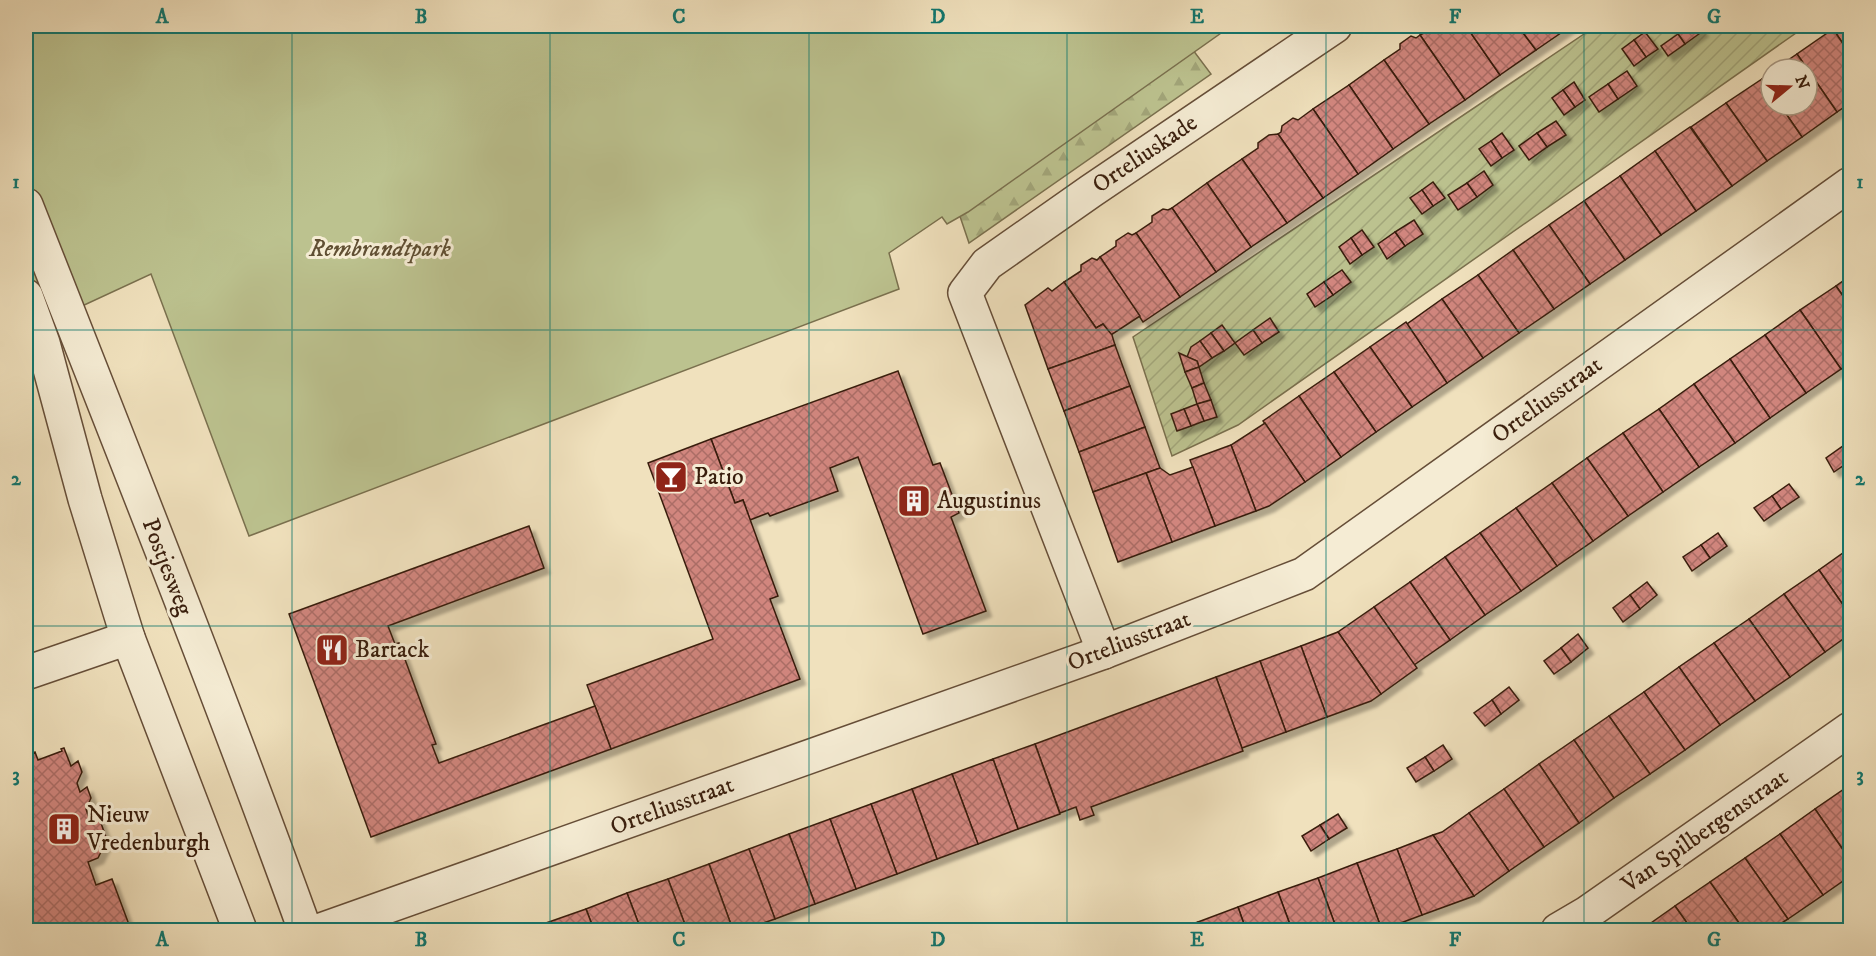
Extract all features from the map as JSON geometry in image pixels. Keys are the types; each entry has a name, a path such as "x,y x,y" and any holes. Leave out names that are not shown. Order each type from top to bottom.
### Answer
{"street":[{"name":"Orteliuskade","path":"1104,652 964,293 987,264 1335,26"},
{"name":"Orteliusstraat","path":"321,930 1104,652 1304,574 1851,184"},
{"name":"Postjesweg","path":"26,205 305,930"},
{"path":"26,296 43,343 85,499 128,638 240,930"},
{"path":"26,673 128,638"},
{"name":"Van Spilbergenstraat","path":"1558,930 1587,913 1851,729"}],"green space":[{"name":"Rembrandtpark","path":"26,26 1231,26 968,212 947,224 942,217 889,253 899,289 249,536 151,274 26,332"},
{"path":"1175,26 1211,74 969,243 941,160"},
{"path":"1596,26 1806,26 1238,425 1172,456 1133,337"}],"building":[{"path":"1466,26 1500,75 1465,100 1420,35 1424,33 1424,27"},
{"path":"1466,26 1518,26 1536,50 1500,75"},
{"path":"1518,26 1571,26 1536,50"},
{"path":"1690,26 1698,26 1703,31 1685,44 1678,34"},
{"path":"1838,26 1850,26 1850,54 1833,29"},
{"path":"1833,29 1850,54 1850,103 1837,112 1819,86 1819,57 1799,57 1797,54"},
{"path":"1645,32 1658,49 1646,57 1634,40"},
{"path":"1678,34 1685,44 1668,56 1661,46"},
{"path":"1420,35 1465,100 1429,124 1384,60 1400,49 1400,44 1411,36 1416,38"},
{"path":"1634,40 1646,57 1634,66 1622,49"},
{"path":"1384,60 1429,124 1393,149 1349,85"},
{"path":"1627,71 1637,86 1618,99 1608,84"},
{"path":"1759,81 1759,117 1788,117 1802,137 1767,161 1726,103"},
{"path":"1574,82 1585,100 1575,107 1563,90"},
{"path":"1608,84 1618,99 1599,112 1589,97"},
{"path":"1349,85 1393,149 1358,174 1313,109"},
{"path":"1819,86 1837,112 1802,137 1788,117 1819,117"},
{"path":"1563,90 1575,107 1564,115 1552,98"},
{"path":"1726,103 1767,161 1732,186 1691,127"},
{"path":"1313,109 1358,174 1323,198 1278,134 1282,126 1293,118 1298,120"},
{"path":"1556,121 1566,135 1547,147 1537,133"},
{"path":"1690,127 1732,186 1696,211 1655,151"},
{"path":"1502,133 1514,150 1502,158 1491,141"},
{"path":"1537,133 1547,147 1529,160 1519,146"},
{"path":"1278,134 1323,198 1287,223 1242,159 1258,148 1258,143 1269,135"},
{"path":"1491,141 1502,158 1491,166 1479,149"},
{"path":"1655,151 1696,211 1661,235 1620,176"},
{"path":"1242,159 1287,223 1251,247 1207,183"},
{"path":"1484,171 1493,185 1477,197 1467,183"},
{"path":"1620,176 1661,235 1625,260 1584,201"},
{"path":"1433,182 1445,198 1433,206 1422,190"},
{"path":"1207,183 1251,247 1216,272 1172,208"},
{"path":"1467,183 1477,197 1458,210 1448,195"},
{"path":"1422,190 1433,206 1422,214 1410,198"},
{"path":"1584,201 1625,260 1590,284 1549,225"},
{"path":"1172,208 1216,272 1180,297 1136,233 1152,222 1152,216 1163,209"},
{"path":"1414,220 1423,234 1405,246 1395,232"},
{"path":"1549,225 1590,284 1554,309 1513,250"},
{"path":"1362,230 1374,247 1362,255 1351,238"},
{"path":"1395,232 1405,246 1387,259 1378,244"},
{"path":"1128,233 1132,235 1136,233 1180,297 1143,322 1100,257 1116,246 1116,241"},
{"path":"1351,238 1362,255 1350,264 1339,247"},
{"path":"1513,250 1554,309 1519,333 1478,275"},
{"path":"1100,257 1140,316 1111,335 1103,324 1096,328 1064,282 1081,271 1081,265 1092,258 1097,260"},
{"path":"1342,270 1351,282 1333,295 1324,282"},
{"path":"1478,275 1519,333 1483,358 1442,299"},
{"path":"1850,276 1850,306 1836,286"},
{"path":"1064,282 1096,328 1103,324 1112,335 1115,345 1048,369 1025,305 1048,288 1052,291"},
{"path":"1324,282 1333,295 1315,307 1307,294"},
{"path":"1836,286 1850,306 1850,362 1841,369 1800,310"},
{"path":"1442,299 1483,358 1447,383 1407,324"},
{"path":"1800,310 1841,369 1806,393 1765,335"},
{"path":"1270,318 1279,332 1262,343 1253,330"},
{"path":"1406,322 1447,383 1412,407 1370,347"},
{"path":"1222,325 1235,343 1224,351 1211,333"},
{"path":"1253,330 1262,343 1244,355 1235,343"},
{"path":"1211,333 1224,351 1212,358 1200,341"},
{"path":"1765,335 1806,393 1770,418 1730,359"},
{"path":"1200,341 1212,358 1199,367 1197,361 1187,357 1191,347"},
{"path":"1115,345 1130,386 1064,411 1048,369"},
{"path":"1370,347 1412,407 1376,432 1334,372"},
{"path":"1179,353 1197,361 1199,367 1185,372"},
{"path":"1730,359 1770,418 1735,443 1694,384"},
{"path":"1199,367 1204,383 1192,388 1185,372"},
{"name":"Augustinus","path":"898,371 933,465 940,463 959,513 951,517 986,611 923,634 858,457 830,468 838,491 770,516 768,513 750,520 743,500 735,503 711,439"},
{"path":"1334,372 1376,432 1341,457 1299,396"},
{"path":"1204,383 1211,400 1197,404 1192,388"},
{"path":"1694,384 1735,443 1699,467 1659,409"},
{"path":"1130,386 1145,427 1079,452 1064,411"},
{"path":"1299,396 1341,457 1305,482 1263,421"},
{"path":"1211,400 1217,417 1204,421 1197,404"},
{"path":"1197,404 1204,421 1191,426 1184,409"},
{"path":"1184,409 1191,426 1177,431 1171,414"},
{"path":"1659,409 1699,467 1663,492 1623,433"},
{"path":"1265,423 1305,482 1269,506 1256,511 1231,445"},
{"path":"1145,427 1160,468 1093,492 1079,452"},
{"path":"1623,433 1663,492 1628,516 1587,458"},
{"path":"711,439 735,503 743,500 778,596 770,599 800,679 611,749 587,685 713,639 648,463"},
{"path":"1850,441 1850,458 1843,446"},
{"path":"1231,445 1256,511 1215,526 1190,460"},
{"path":"1843,446 1850,461 1834,472 1826,458"},
{"path":"1587,458 1628,516 1593,541 1552,483"},
{"path":"1193,467 1215,526 1172,542 1146,473 1160,468 1170,475"},
{"path":"1146,473 1172,542 1118,562 1093,492"},
{"path":"1552,483 1593,541 1557,566 1516,508"},
{"path":"1789,484 1799,497 1781,509 1772,496"},
{"path":"1772,496 1781,509 1764,521 1754,508"},
{"path":"1516,508 1557,566 1521,591 1480,533"},
{"path":"529,526 544,568 388,626 395,644 399,643 436,744 432,745 439,763 595,706 611,749 371,837 289,614"},
{"path":"1480,533 1521,591 1485,615 1445,557"},
{"path":"1718,533 1727,546 1710,558 1701,545"},
{"path":"1701,545 1710,558 1692,571 1683,557"},
{"path":"1850,548 1850,615 1819,570"},
{"path":"1445,557 1485,615 1450,640 1410,582"},
{"path":"1819,570 1850,615 1850,634 1825,652 1784,594"},
{"path":"1410,582 1450,640 1414,665 1374,607"},
{"path":"1647,582 1657,595 1640,609 1630,595"},
{"path":"1784,594 1825,652 1790,677 1749,619"},
{"path":"1630,595 1640,609 1623,622 1613,608"},
{"path":"1374,607 1417,668 1381,694 1338,632"},
{"path":"1749,619 1790,677 1755,701 1714,643"},
{"path":"1338,632 1381,694 1371,701 1327,717 1301,646"},
{"path":"1578,634 1588,648 1571,662 1561,648"},
{"path":"1714,643 1755,701 1720,725 1679,667"},
{"path":"1301,646 1327,717 1286,732 1260,661"},
{"path":"1561,648 1571,662 1554,674 1544,661"},
{"path":"1260,661 1286,732 1242,748 1216,677"},
{"path":"1679,667 1720,725 1685,750 1644,692"},
{"path":"1216,677 1243,751 1091,807 1094,815 1080,820 1076,807 1060,813 1035,744"},
{"path":"1509,687 1519,700 1501,714 1492,700"},
{"path":"1644,692 1685,750 1650,774 1609,716"},
{"path":"1492,700 1501,714 1485,726 1474,713"},
{"path":"1609,716 1650,774 1614,798 1574,740"},
{"path":"1574,740 1614,798 1579,823 1539,764"},
{"path":"1035,744 1060,814 1018,829 993,759"},
{"path":"1443,745 1452,759 1434,771 1425,757"},
{"name":"Nieuw Vredenburgh","path":"64,748 71,766 78,761 82,772 77,783 80,792 87,787 91,798 86,809 89,818 97,812 107,840 98,858 88,862 96,885 112,879 131,930 26,930 26,756 35,752 38,760 62,751 61,749"},
{"path":"1425,757 1434,771 1416,782 1407,768"},
{"path":"993,759 1018,829 978,844 952,774"},
{"path":"1539,764 1579,823 1544,847 1504,789"},
{"path":"952,774 978,844 937,859 912,789"},
{"path":"1850,785 1850,860 1815,809"},
{"path":"912,789 937,859 897,874 871,804"},
{"path":"1504,789 1544,847 1509,871 1469,813"},
{"path":"871,804 897,874 856,889 830,819"},
{"path":"1815,809 1850,860 1850,876 1823,895 1780,834"},
{"path":"1469,813 1509,871 1474,896 1433,835 1442,832"},
{"path":"1338,814 1347,828 1329,839 1320,825"},
{"path":"830,819 856,889 815,904 789,834"},
{"path":"1320,825 1329,839 1311,851 1302,836"},
{"path":"789,834 815,904 775,919 749,849"},
{"path":"1780,834 1823,895 1788,919 1745,858"},
{"path":"1433,835 1474,896 1422,915 1397,849"},
{"path":"749,849 775,919 743,930 733,930 709,864"},
{"path":"1397,849 1422,915 1382,930 1357,863"},
{"path":"1745,858 1788,919 1771,930 1744,930 1710,882"},
{"path":"1357,863 1382,930 1337,930 1318,878"},
{"path":"709,864 733,930 687,930 668,879"},
{"path":"1318,878 1337,930 1292,930 1278,892"},
{"path":"668,879 687,930 641,930 627,893"},
{"path":"1710,882 1744,930 1692,930 1675,906"},
{"path":"1278,892 1292,930 1246,930 1238,907"},
{"path":"627,893 641,930 594,930 586,909"},
{"path":"1675,906 1692,930 1641,930"},
{"path":"1238,907 1246,930 1201,930 1198,922"},
{"path":"586,909 594,930 549,930 546,923"},
{"path":"1198,922 1201,930 1174,930"},
{"path":"546,923 549,930 527,930"}],"place":[{"name":"Patio","path":"671,477"},
{"name":"Augustinus","path":"914,501"},
{"name":"Bartack","path":"332,650"},
{"name":"Nieuw Vredenburgh","path":"64,829"}]}
